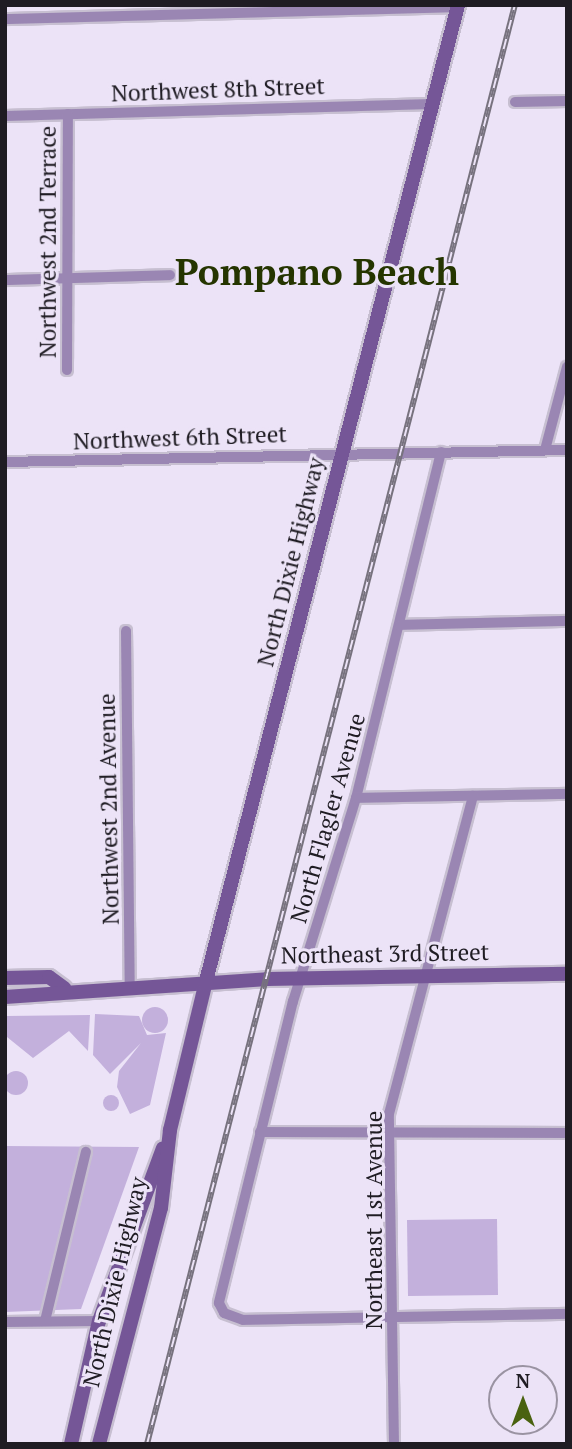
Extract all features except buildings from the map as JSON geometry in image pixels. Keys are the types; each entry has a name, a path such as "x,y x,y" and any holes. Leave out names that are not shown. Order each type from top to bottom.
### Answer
{"main road":[{"name":"North Dixie Highway","path":"99,1444 160,1208 170,1130 205,985 458,6"},
{"name":"Northeast 3rd Street","path":"64,988 205,985 302,978 567,974"},
{"path":"5,978 49,977 64,988"},
{"path":"5,998 64,988"},
{"name":"North Dixie Highway","path":"71,1444 99,1321 170,1130"}],"street":[{"path":"5,19 290,7 458,6"},
{"path":"515,102 567,101"},
{"name":"Northwest 8th Street","path":"5,116 432,104"},
{"name":"Northwest 2nd Terrace","path":"67,370 65,279 68,114"},
{"path":"5,280 170,275"},
{"path":"545,450 567,367"},
{"name":"Northwest 6th Street","path":"5,462 343,452 567,450"},
{"name":"North Flagler Avenue","path":"393,1317 243,1320 224,1313 219,1292 302,978 356,798 441,452"},
{"path":"400,625 567,621"},
{"name":"Northwest 2nd Avenue","path":"126,631 130,987"},
{"path":"356,798 567,794"},
{"name":"Northeast 1st Avenue","path":"394,1444 389,1134 473,796"},
{"path":"260,1132 567,1133"},
{"path":"45,1321 86,1152"},
{"path":"393,1317 567,1314"},
{"path":"5,1322 99,1321"}],"shaded area":[{"path":"155,1007 164,1011 168,1020 164,1029 155,1033 146,1029 142,1020 146,1011"},
{"path":"95,1014 139,1016 147,1035 166,1033 150,1105 130,1114 117,1087 119,1071 141,1043 110,1074 93,1055"},
{"path":"90,1015 88,1051 69,1031 33,1058 7,1037 6,1016"},
{"path":"16,1071 24,1075 28,1083 24,1091 16,1095 8,1091 4,1083 8,1075"},
{"path":"108,1095 114,1095 119,1103 117,1109 108,1111 103,1106 103,1100"},
{"path":"5,1146 139,1147 81,1309 5,1312"},
{"path":"497,1219 498,1295 408,1296 407,1220"}],"railway":[{"path":"147,1444 515,5"}],"district":[{"name":"Pompano Beach","path":"317,272"}]}
